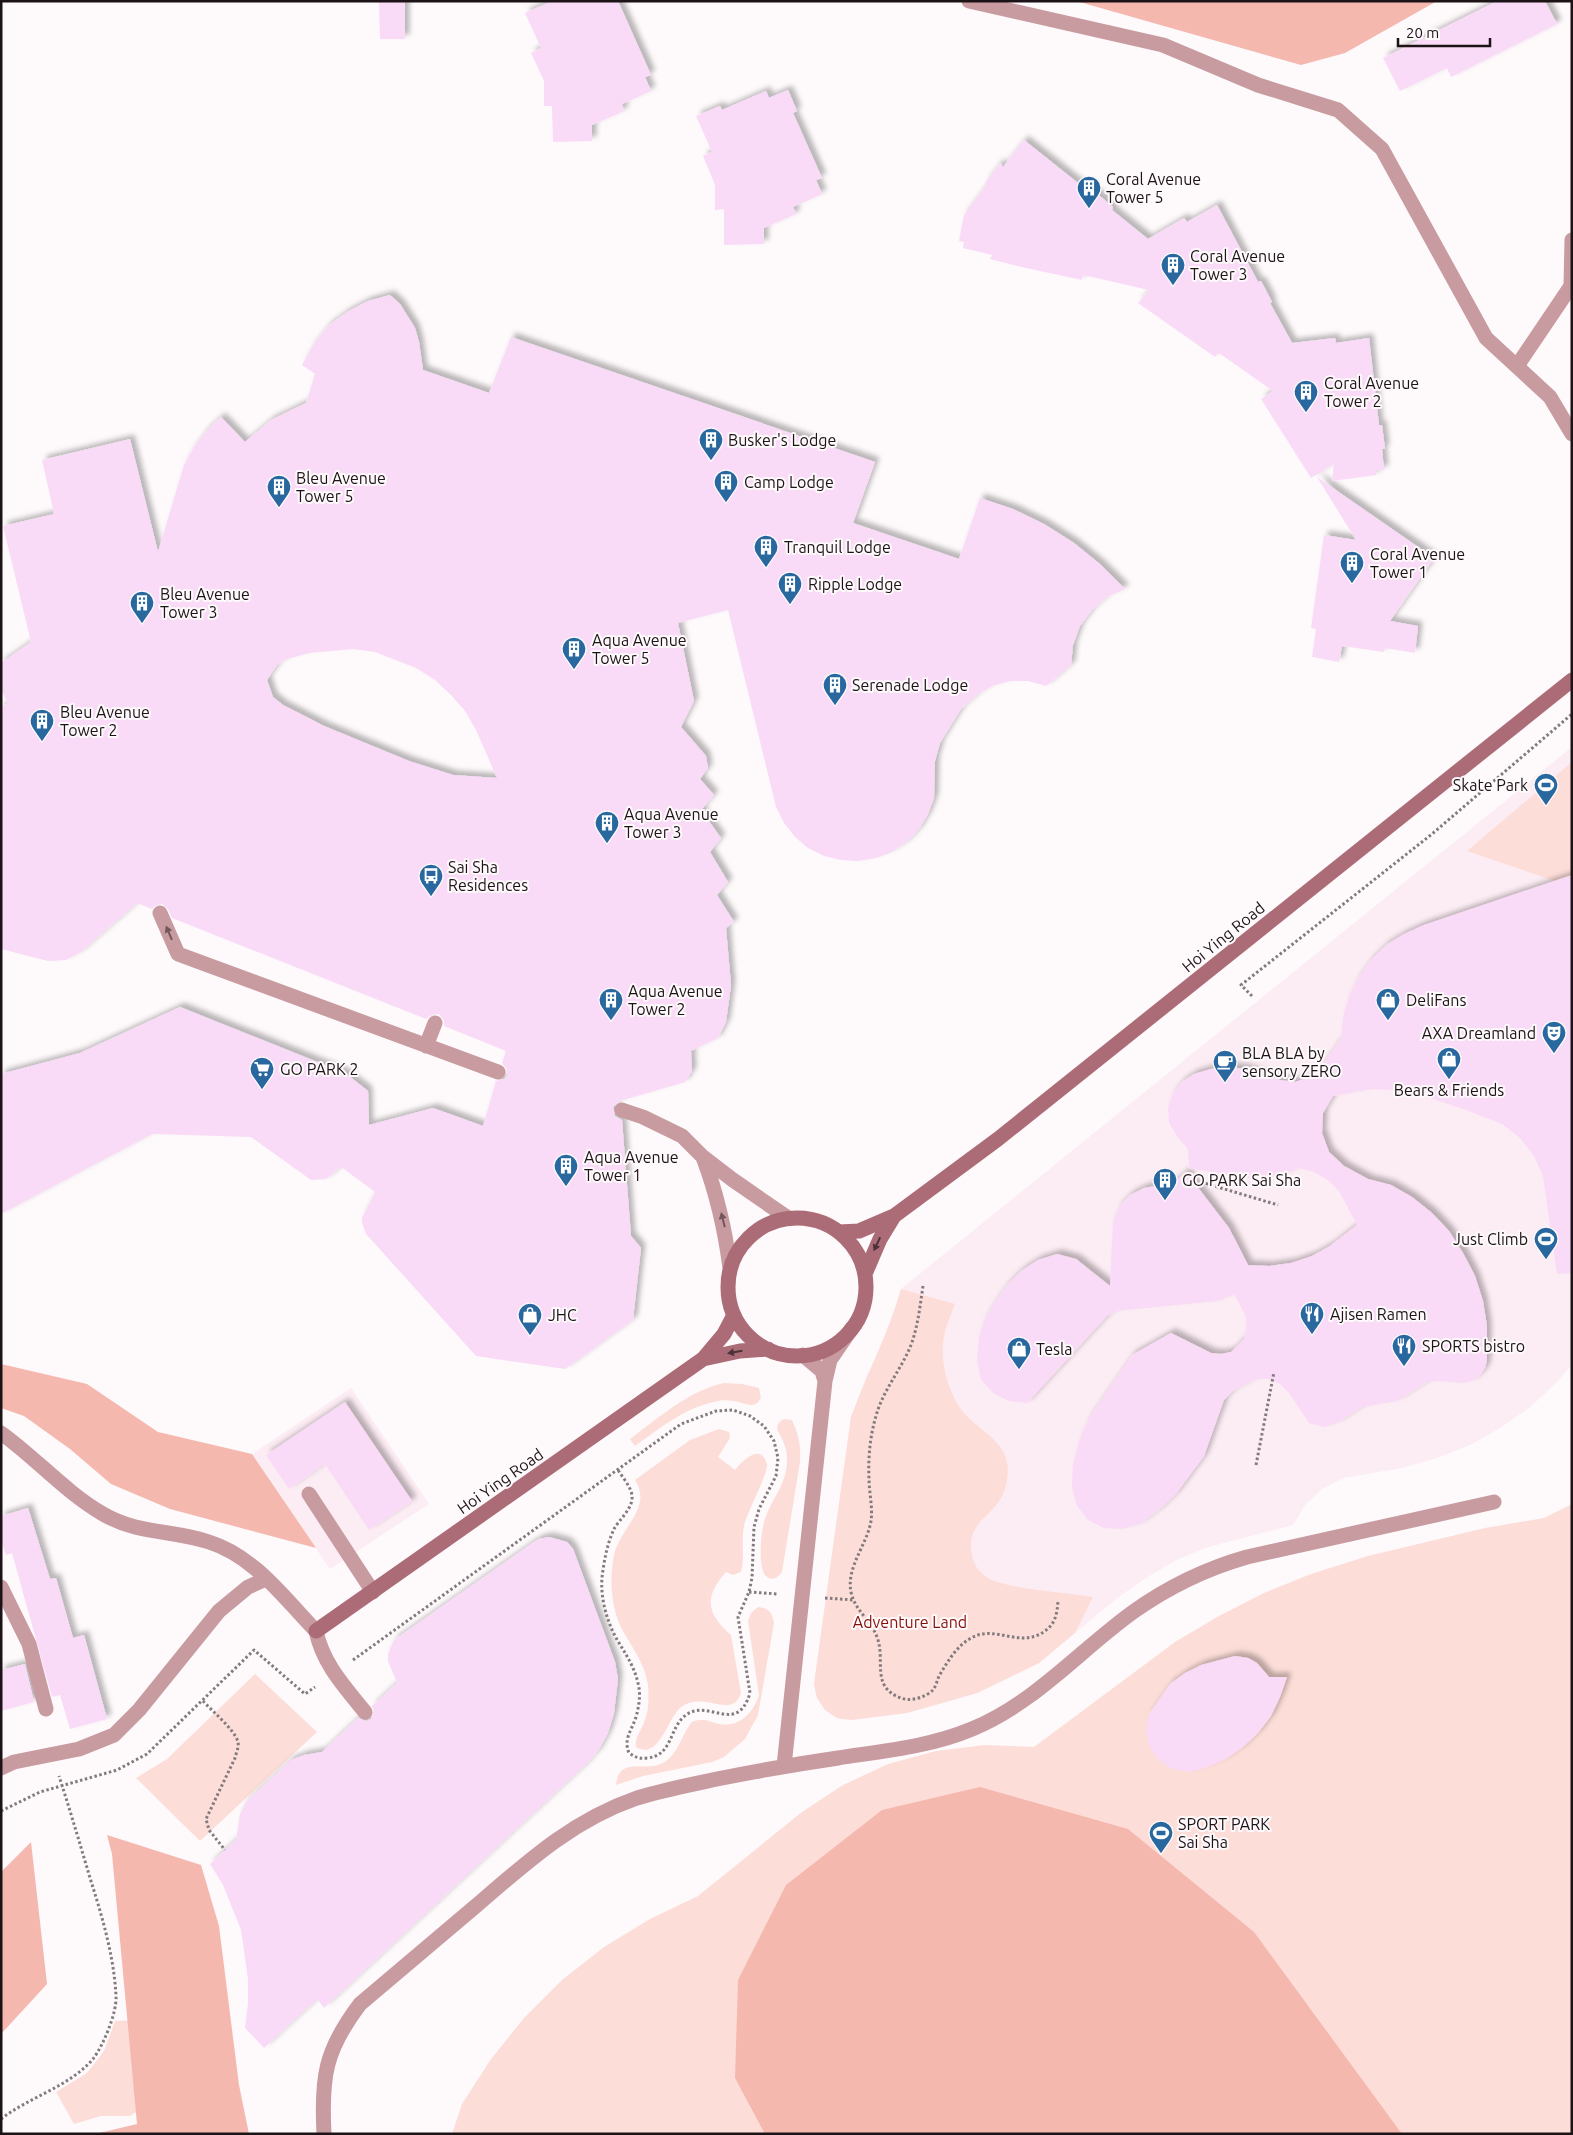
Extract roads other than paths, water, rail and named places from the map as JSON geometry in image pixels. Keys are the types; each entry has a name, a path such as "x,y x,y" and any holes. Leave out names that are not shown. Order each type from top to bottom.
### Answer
{"street":[{"path":"969,1 1163,45 1258,85 1338,110 1382,148 1486,338 1550,397 1572,434"},
{"path":"1516,366 1571,286 1572,240"},
{"name":"Hoi Ying Road","path":"839,1232 859,1231 894,1216 998,1139 1572,680"},
{"path":"160,913 178,954 498,1072"},
{"path":"426,1046 435,1023"},
{"path":"622,1110 643,1117 682,1136 704,1157 788,1218"},
{"path":"704,1157 716,1193 725,1230 730,1268"},
{"name":"Hoi Ying Road","path":"865,1274 880,1239 894,1216"},
{"name":"Hoi Ying Road","path":"703,1359 740,1351 768,1349 790,1355 804,1355 824,1350 836,1343 852,1328 862,1309 866,1288 865,1274 854,1248 839,1232 820,1222 788,1218 762,1227 752,1235 735,1256 730,1268 728,1292 734,1315 748,1335 768,1349"},
{"name":"Hoi Ying Road","path":"316,1631 703,1359 724,1334 734,1315"},
{"path":"784,1766 825,1381 830,1360 852,1328"},
{"path":"804,1355 822,1371 825,1381"},
{"path":"1,1433 103,1514 122,1523 142,1529 207,1541 222,1546 248,1563 316,1631 319,1646 334,1673 365,1712"},
{"path":"309,1494 373,1592"},
{"path":"324,2134 324,2080 330,2052 343,2027 360,2004 542,1849 588,1820 613,1807 665,1790 784,1766 912,1747 943,1740 973,1729 1002,1715 1027,1699 1130,1614 1157,1595 1186,1579 1216,1566 1247,1557 1494,1502"},
{"path":"1,1768 14,1762 79,1749 114,1735 139,1710 219,1611 240,1593 266,1579"},
{"path":"1,1588 28,1644 46,1709"}],"place":[{"name":"Coral Avenue Tower 5","path":"1089,209"},
{"name":"Coral Avenue Tower 3","path":"1173,286"},
{"name":"Coral Avenue Tower 2","path":"1306,413"},
{"name":"Busker's Lodge","path":"711,461"},
{"name":"Camp Lodge","path":"726,503"},
{"name":"Bleu Avenue Tower 5","path":"279,508"},
{"name":"Tranquil Lodge","path":"766,568"},
{"name":"Coral Avenue Tower 1","path":"1352,584"},
{"name":"Ripple Lodge","path":"790,605"},
{"name":"Bleu Avenue Tower 3","path":"142,624"},
{"name":"Aqua Avenue Tower 5","path":"574,670"},
{"name":"Serenade Lodge","path":"835,706"},
{"name":"Bleu Avenue Tower 2","path":"42,742"},
{"name":"Skate Park","path":"1546,806"},
{"name":"Aqua Avenue Tower 3","path":"607,844"},
{"name":"Sai Sha Residences","path":"431,897"},
{"name":"Aqua Avenue Tower 2","path":"611,1021"},
{"name":"DeliFans","path":"1388,1021"},
{"name":"AXA Dreamland","path":"1554,1054"},
{"name":"Bears & Friends","path":"1449,1080"},
{"name":"BLA BLA by sensory ZERO","path":"1225,1083"},
{"name":"GO PARK 2","path":"262,1090"},
{"name":"Aqua Avenue Tower 1","path":"566,1187"},
{"name":"GO PARK Sai Sha","path":"1165,1201"},
{"name":"Just Climb","path":"1546,1260"},
{"name":"Ajisen Ramen","path":"1312,1335"},
{"name":"JHC","path":"530,1336"},
{"name":"SPORTS bistro","path":"1404,1367"},
{"name":"Tesla","path":"1019,1370"},
{"name":"SPORT PARK Sai Sha","path":"1161,1854"}],"park label":[{"name":"Adventure Land","path":"910,1622"}]}
